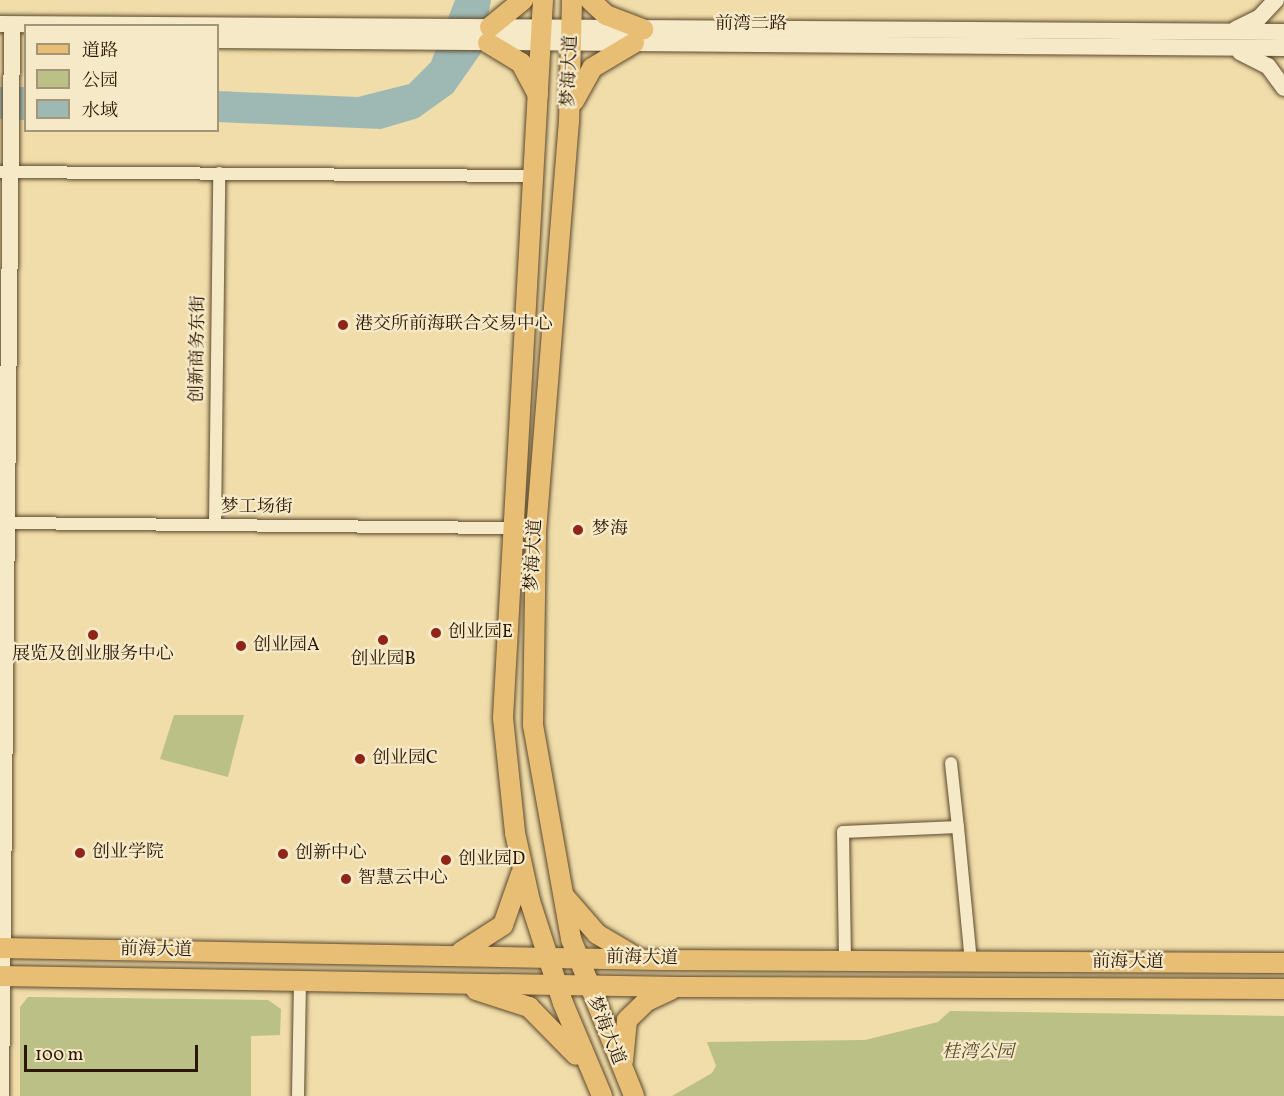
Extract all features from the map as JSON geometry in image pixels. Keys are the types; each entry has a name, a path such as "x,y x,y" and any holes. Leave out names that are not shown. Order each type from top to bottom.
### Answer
{"main road":[{"path":"523,0 489,35 521,63 541,107"},
{"name":"梦海大道","path":"543,0 541,107 510,528 502,687 522,869 546,957 597,1087"},
{"name":"梦海大道","path":"572,0 569,121 538,490 531,657 533,725 558,885 577,958 586,985 633,1094"},
{"path":"569,121 576,93 592,68 638,36 606,15 590,0"},
{"path":"448,956 482,944 503,925 522,869"},
{"path":"558,885 581,919 608,942 635,956 661,960"},
{"name":"前海大道","path":"1,948 661,960 846,959 971,962 1284,963"},
{"name":"前海大道","path":"1,976 300,979 680,987 1284,989"},
{"path":"450,983 529,1007 558,1033 597,1087"},
{"path":"633,1094 621,1048 627,1020 647,1001 680,987"}],"street":[{"path":"1218,32 1248,24 1276,0"},
{"name":"前湾二路","path":"219,33 638,36 1284,32"},
{"path":"1,1096 5,172 11,147 10,33"},
{"name":"前湾二路","path":"219,40 436,34"},
{"name":"前湾二路","path":"638,36 1284,48"},
{"path":"1224,48 1258,59 1284,88"},
{"path":"5,172 536,176"},
{"name":"创新商务东街","path":"215,525 219,173"},
{"name":"梦工场街","path":"5,523 510,528"},
{"path":"951,763 971,962"},
{"path":"846,959 843,832 958,827"},
{"path":"298,1096 300,979"}],"green space":[{"path":"174,715 244,715 228,777 160,759"},
{"path":"28,997 268,1000 281,1009 280,1035 251,1036 251,1096 20,1096 20,1007"},
{"name":"桂湾公园","path":"950,1011 1284,1016 1284,1096 672,1096 712,1073 716,1066 707,1042 865,1040 938,1022"}],"water":[{"path":"455,0 491,0 481,53 453,93 418,118 381,129 219,122 219,91 358,97 409,84 431,62"},
{"path":"0,87 24,87 24,120 0,119"}],"place":[{"name":"港交所前海联合交易中心","path":"343,325"},
{"name":"梦海","path":"578,530"},
{"name":"创业园E","path":"436,633"},
{"name":"展览及创业服务中心","path":"93,635"},
{"name":"创业园B","path":"383,640"},
{"name":"创业园A","path":"241,646"},
{"name":"创业园C","path":"360,759"},
{"name":"创业学院","path":"80,853"},
{"name":"创新中心","path":"283,854"},
{"name":"创业园D","path":"446,860"},
{"name":"智慧云中心","path":"346,879"}]}
